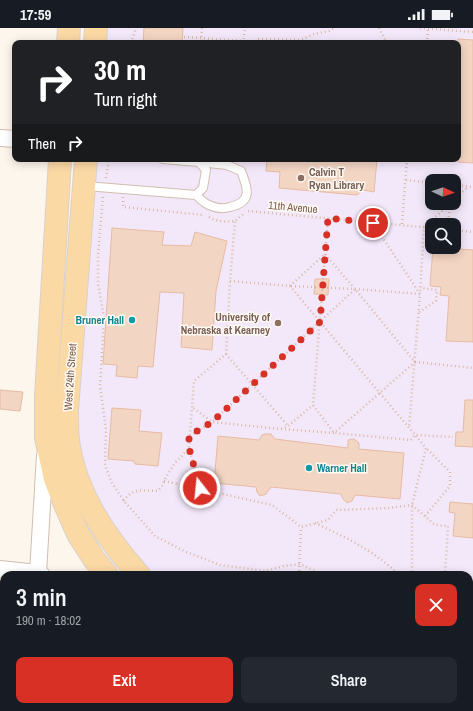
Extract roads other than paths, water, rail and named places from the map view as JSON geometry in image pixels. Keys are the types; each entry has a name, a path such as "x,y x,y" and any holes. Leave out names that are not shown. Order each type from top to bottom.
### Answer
{"main road":[{"path":"68,40 69,28"},
{"path":"94,40 96,28"},
{"name":"West 24th Street","path":"60,162 46,396 46,438 55,479 67,509 78,534 103,571"},
{"name":"West 24th Street","path":"88,177 67,410 68,441 80,487 90,508 111,541 135,571"}],"street":[{"path":"0,138 12,139"},
{"name":"West 24th Street","path":"40,571 46,438"},
{"path":"0,569 16,571"}],"lane":[{"path":"196,196 203,188 206,170 199,162"},
{"path":"88,177 196,196 208,205 224,209 239,205 246,197 246,185 241,171 227,165 199,162"}],"place":[{"name":"Calvin T Ryan Library","path":"301,178"},
{"name":"Bruner Hall","path":"132,320"},
{"name":"University of Nebraska at Kearney","path":"278,323"},
{"name":"Warner Hall","path":"309,468"}]}
